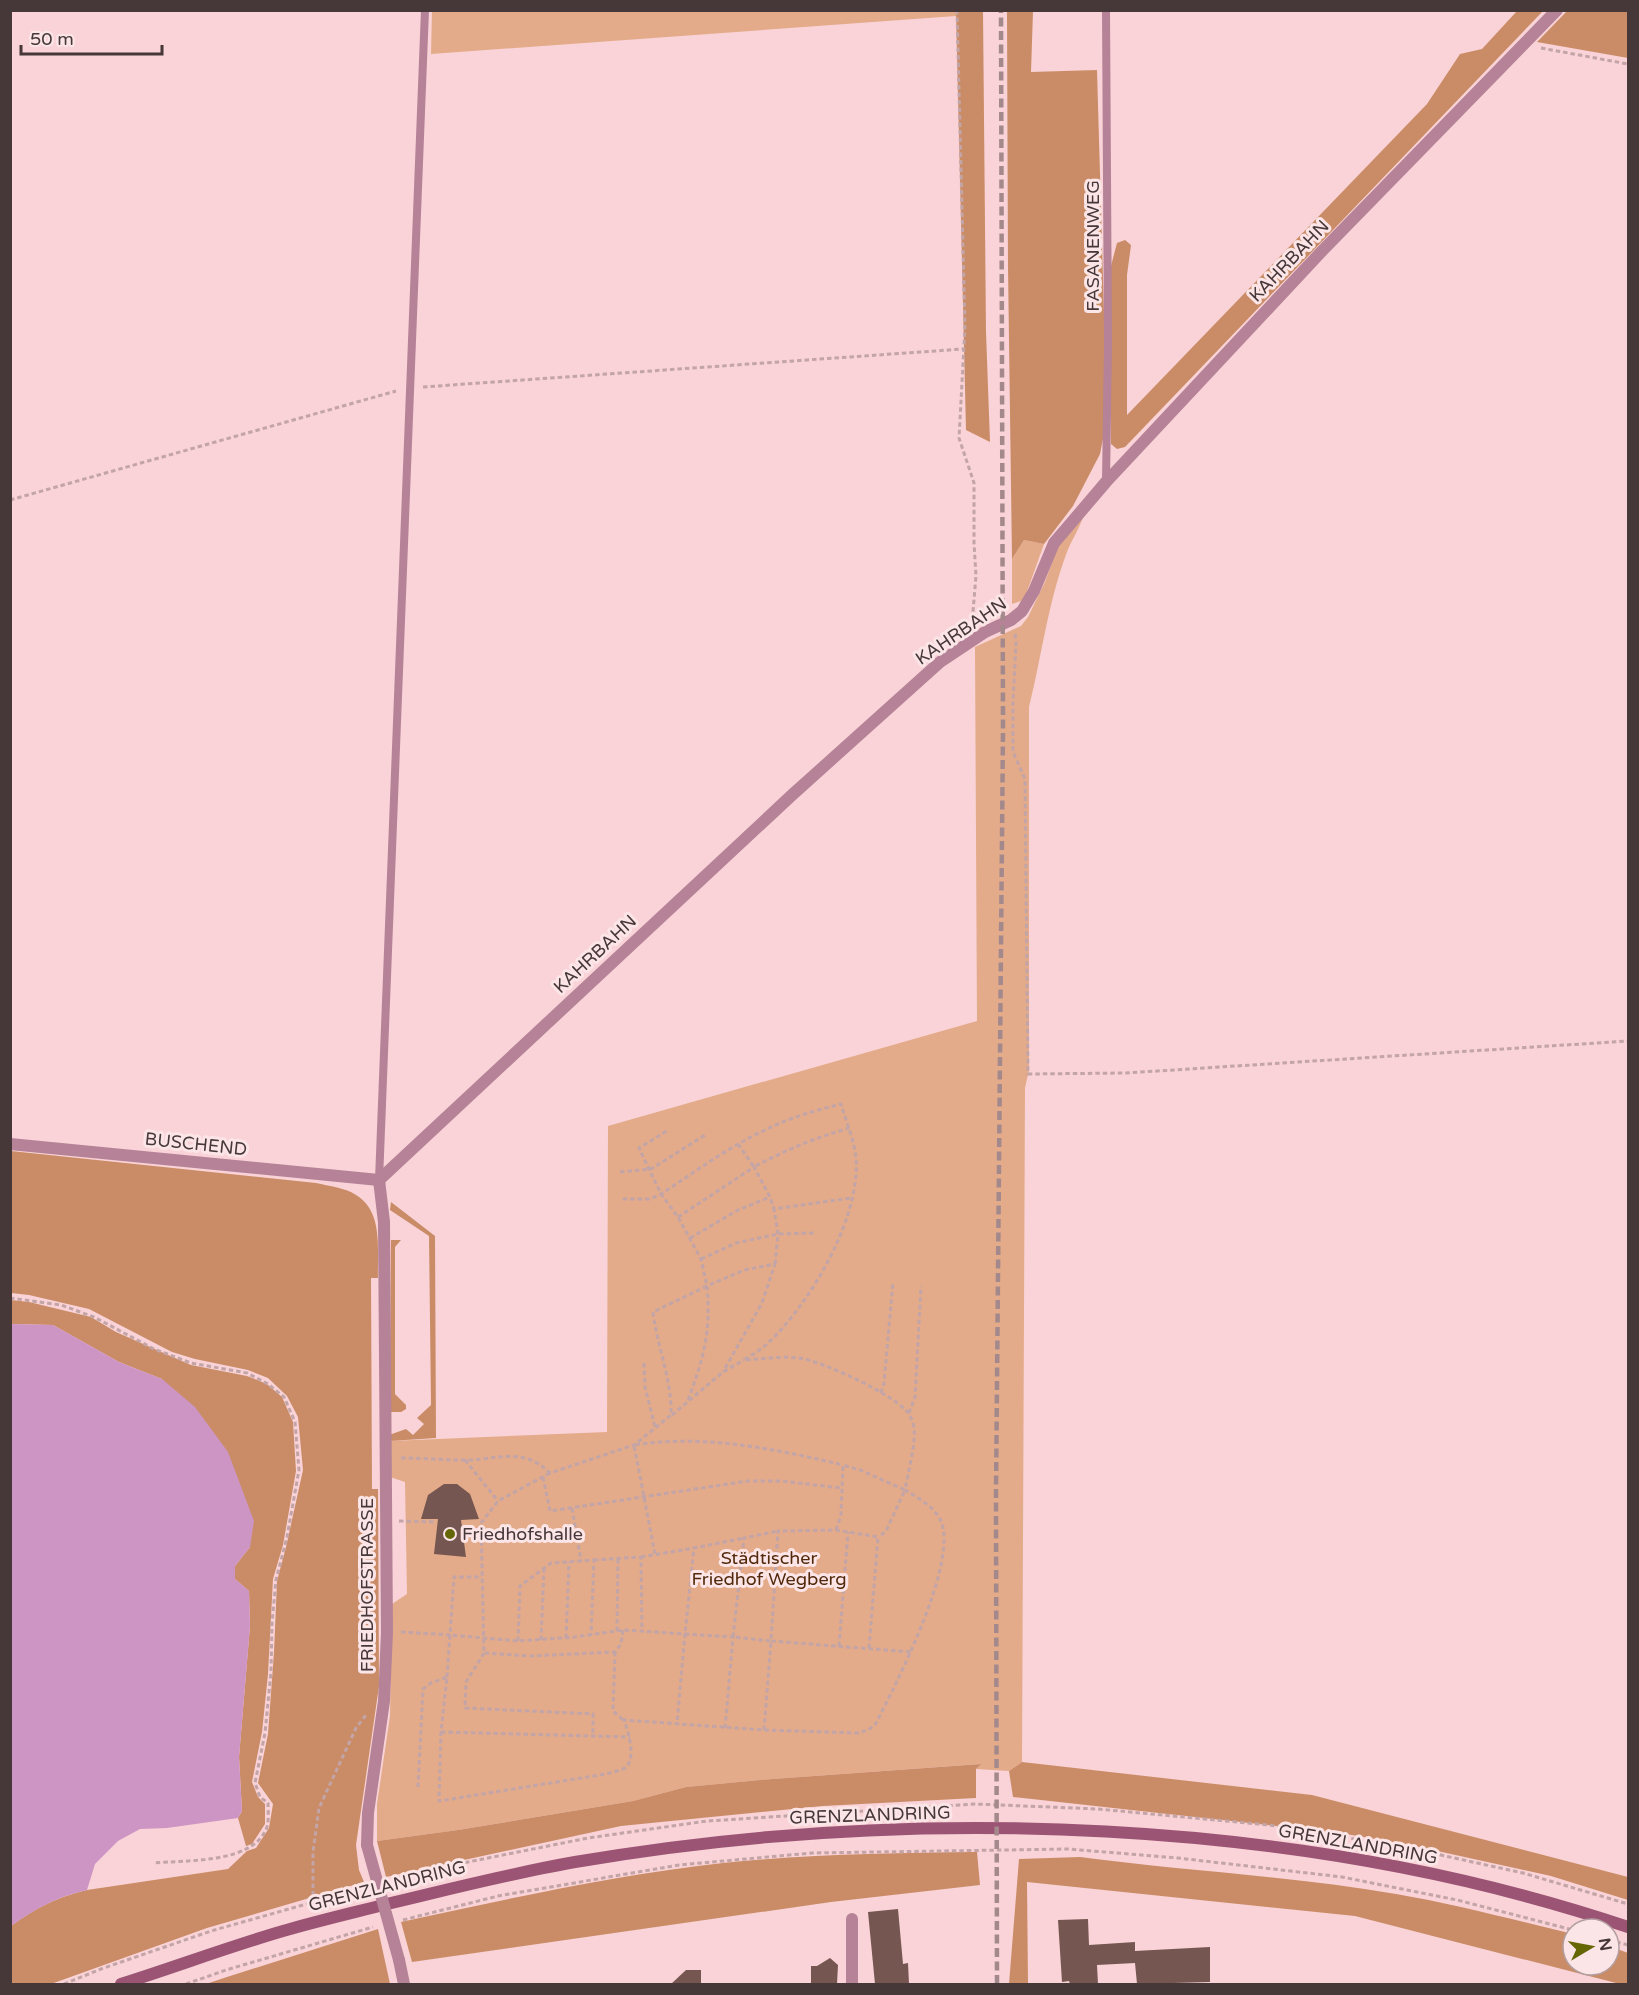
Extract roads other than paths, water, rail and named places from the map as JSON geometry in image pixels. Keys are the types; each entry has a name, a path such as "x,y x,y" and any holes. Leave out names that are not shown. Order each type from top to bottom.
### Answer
{"main road":[{"name":"GRENZLANDRING","path":"121,1984 283,1931 475,1882 670,1847 881,1830 1033,1829 1145,1834 1319,1853 1477,1884 1571,1907 1629,1927"}],"street":[{"name":"KAHRBAHN","path":"379,1180 792,795 940,662 973,639 1011,620 1022,611 1034,591 1054,543 1106,482 1322,251 1557,10"},
{"name":"BUSCHEND","path":"10,1143 379,1180"},
{"name":"FRIEDHOFSTRASSE","path":"379,1180 384,1222 387,1632 384,1701 368,1813 368,1845 404,1984"},
{"path":"852,1919 852,1984"}],"lane":[{"path":"379,1180 425,10"},
{"name":"FASANENWEG","path":"1106,10 1108,343 1106,482"}],"railway":[{"path":"997,1984 996,1494 1003,728 1001,10"}],"place":[{"name":"Friedhofshalle","path":"450,1534"}],"park label":[{"name":"Städtischer Friedhof Wegberg","path":"769,1568"}]}
